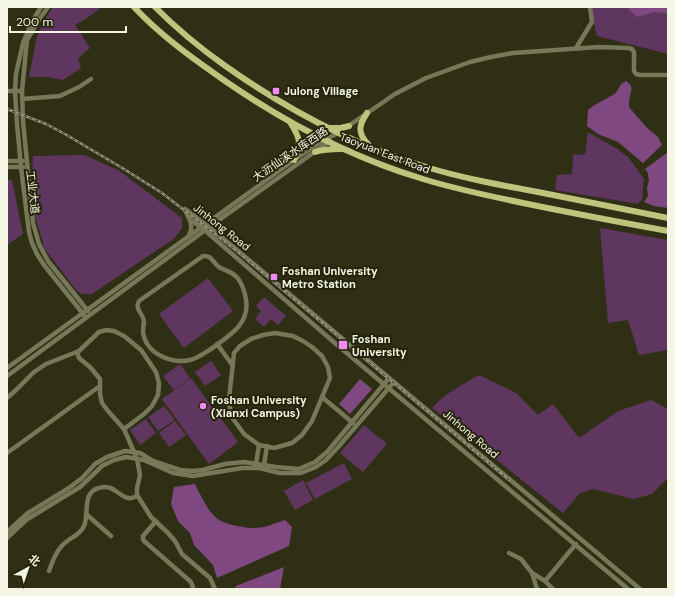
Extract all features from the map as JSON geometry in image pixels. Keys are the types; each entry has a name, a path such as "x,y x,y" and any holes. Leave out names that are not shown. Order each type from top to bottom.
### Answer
{"main road":[{"name":"Taoyuan East Road","path":"134,7 150,24 196,61 263,106 290,122 345,150 416,177 471,192 668,231"},
{"name":"Taoyuan East Road","path":"155,7 203,50 270,97 326,127 370,147 426,167 473,180 668,218"},
{"path":"367,113 360,126 363,140 370,147"},
{"path":"290,122 296,131 299,140 299,150 294,160"},
{"path":"326,127 334,129 349,126"},
{"path":"315,152 333,149 345,150"}],"street":[{"name":"工业大道","path":"41,7 32,22 23,43 16,74 15,91 20,161 29,232 32,243 44,265 87,314"},
{"path":"48,7 27,40 22,99 60,96 79,87 91,78"},
{"path":"576,48 592,22 590,7"},
{"name":"大沥仙溪水库西路","path":"7,368 87,314 201,227 218,218 294,160 349,126 394,94 420,81 449,69 491,56 513,52 599,47 632,49 634,52 634,70 636,74 668,76"},
{"path":"7,91 22,91"},
{"name":"工业大道","path":"22,99 26,161 33,223 38,244 48,261 87,314"},
{"path":"7,376 87,314 205,231 218,218 315,152 326,141"},
{"path":"7,161 26,161"},
{"path":"7,167 27,167"},
{"name":"Jinhong Road","path":"628,589 388,388 201,227 190,220 185,209 210,227 640,589"},
{"path":"197,218 218,218"},
{"path":"218,218 218,234"},
{"path":"189,236 192,230 190,220"},
{"path":"203,256 210,257 219,267 230,272 239,280 244,289 247,306 245,315 240,325 233,333 217,344 197,358 190,360 170,360 163,357 154,352 148,344 143,332 144,318 138,308 139,301 203,256"},
{"path":"7,398 34,372 46,364 79,351 99,332 106,330 114,331 124,336 142,350 156,372 159,382 158,395 152,406 124,429"},
{"path":"275,333 293,336 303,341 322,356 328,367 330,378 322,397 312,421 302,435 292,443 274,448 259,445 244,434 231,416 229,399 234,353 240,346 251,339 263,335 275,333"},
{"path":"142,350 148,344"},
{"path":"217,344 233,366"},
{"path":"77,352 79,358 90,367 100,379 100,394 102,403 124,429 134,452 140,475 136,495 151,517 174,541 182,554 210,578 215,589"},
{"path":"7,538 26,520 80,487 102,466 114,460 126,457 144,460 172,473 193,476 264,465 299,469 316,462 327,452 389,378"},
{"path":"7,532 28,513 69,488 82,478 95,464 106,457 125,451 140,453 153,461 180,470 203,470 225,464 244,462 280,473 301,473 309,470 326,460 394,382"},
{"path":"7,453 100,386"},
{"path":"322,397 356,426"},
{"path":"258,466 259,445"},
{"path":"264,465 267,446"},
{"path":"49,571 57,552 66,542 81,532 86,521 88,497 94,490 108,487 115,489 123,496 129,498 137,496"},
{"path":"86,514 111,536"},
{"path":"156,521 142,539 191,582 194,587 192,589"},
{"path":"545,581 576,544"},
{"path":"509,552 521,559 532,573 545,581 553,589"},
{"path":"532,573 537,589"}],"shaded area":[{"path":"53,7 102,7 75,25 90,48 78,58 81,68 63,80 48,77 29,77 37,36 45,19"},
{"path":"590,7 668,7 668,54 597,36"},
{"path":"628,7 668,7 668,13 654,12 637,17 629,10"},
{"path":"626,81 631,87 629,107 647,128 658,137 662,145 643,163 618,142 598,134 587,126 588,110 616,93 621,84"},
{"path":"588,132 616,148 628,157 644,179 642,199 638,204 555,190 557,175 572,174 573,155 585,154"},
{"path":"668,152 668,208 654,206 644,202 648,196 647,188 649,180 648,173 645,169"},
{"path":"84,155 118,170 182,218 182,228 175,238 92,294 82,294 76,290 44,248 33,210 32,197 34,186 32,172 33,156"},
{"path":"7,180 12,180 23,234 7,245"},
{"path":"600,228 668,240 668,350 639,355 628,320 608,323"},
{"path":"208,278 233,311 184,348 159,314"},
{"path":"264,297 286,316 278,325 271,319 264,327 255,319 261,311 256,306"},
{"path":"211,361 221,375 205,386 195,372"},
{"path":"180,364 190,378 174,390 163,376"},
{"path":"479,375 516,393 538,415 553,404 579,438 618,411 651,400 668,409 668,478 652,494 634,499 593,489 580,493 563,513 432,408 448,394"},
{"path":"191,378 238,442 209,464 162,399"},
{"path":"360,379 372,389 350,414 339,404"},
{"path":"164,406 175,420 158,431 148,417"},
{"path":"146,419 156,433 140,445 130,430"},
{"path":"175,421 186,435 169,447 159,433"},
{"path":"364,425 387,444 363,472 340,453"},
{"path":"344,463 352,479 315,499 306,483"},
{"path":"303,480 313,500 295,510 284,491"},
{"path":"195,484 208,509 222,522 251,528 262,527 285,520 292,527 289,546 217,578 213,565 194,545 190,533 178,521 171,504 174,487"},
{"path":"284,567 280,589 235,589 236,586"}],"railway":[{"path":"7,109 46,124 65,134 162,193 238,252 509,480"}],"place":[{"name":"Julong Village","path":"276,91"},
{"name":"Foshan University Metro Station","path":"274,277"},
{"name":"Foshan University","path":"343,345"},
{"name":"Foshan University (Xianxi Campus)","path":"203,406"}]}
